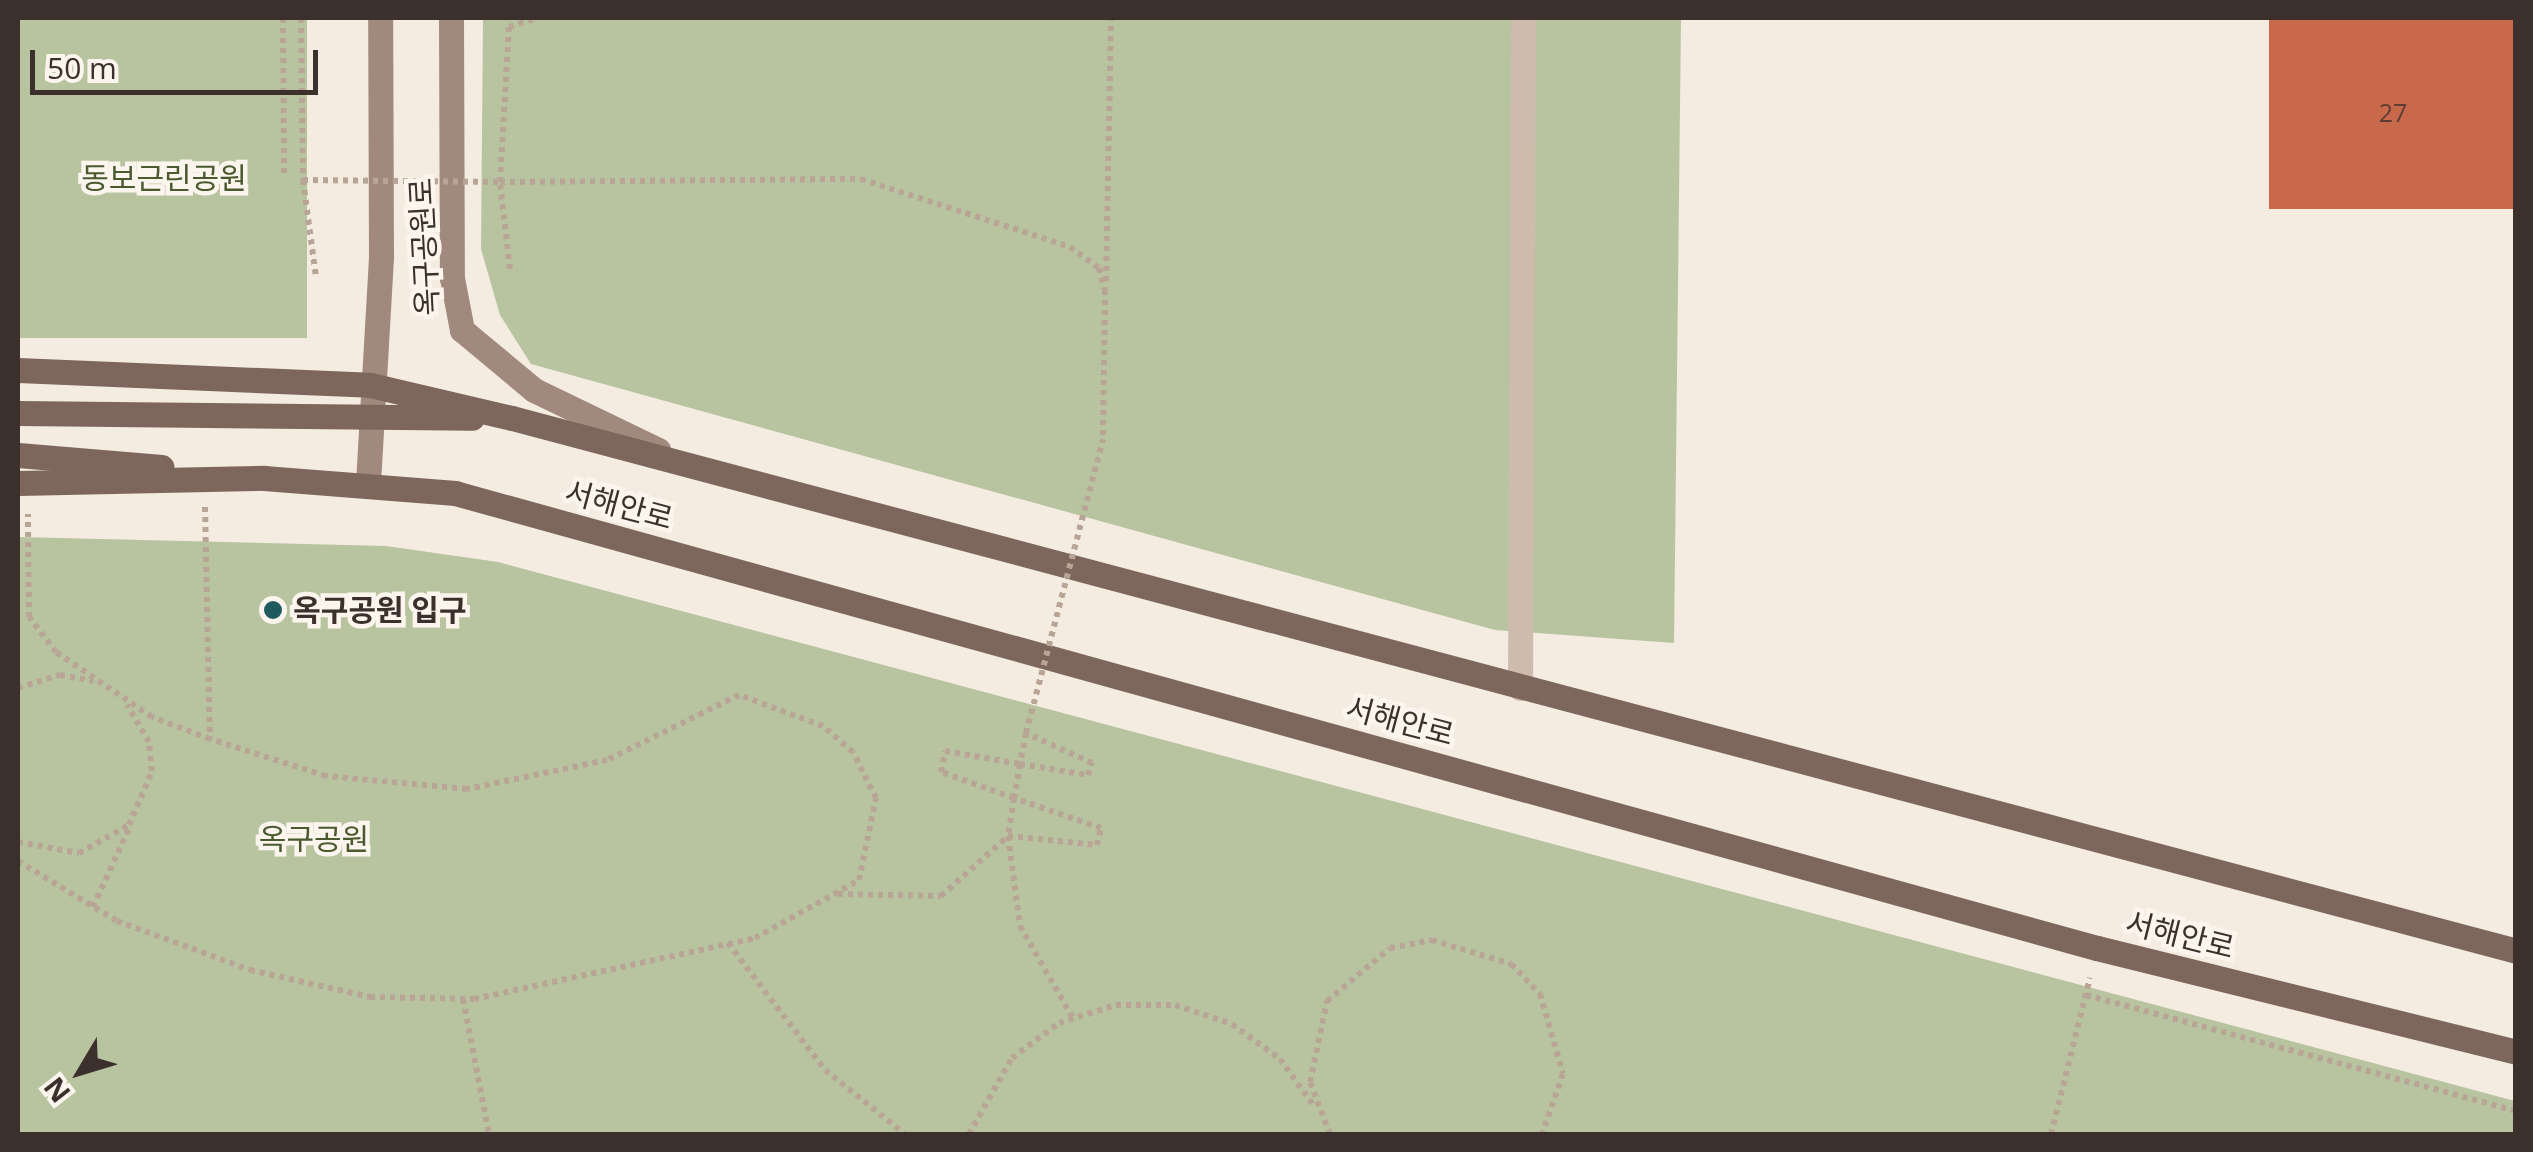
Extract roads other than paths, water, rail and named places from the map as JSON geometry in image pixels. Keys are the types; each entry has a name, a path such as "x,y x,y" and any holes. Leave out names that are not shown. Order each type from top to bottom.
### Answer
{"main road":[{"name":"서해안로","path":"18,370 370,386 512,418 2516,951"},
{"name":"서해안로","path":"18,414 370,420 512,418"},
{"name":"서해안로","path":"18,454 264,478 368,482 455,494 2096,948 2516,1052"},
{"name":"서해안로","path":"22,493 264,478"}],"street":[{"name":"옥구공원로","path":"368,482 370,386 381,254 380,18"},
{"name":"옥구공원로","path":"451,18 452,278 462,330 534,390 684,464"},
{"path":"1520,688 1522,18"}],"place":[{"name":"옥구공원 입구","path":"273,610"}],"park label":[{"name":"동보근린공원","path":"164,178"},
{"name":"옥구공원","path":"314,839"}]}
